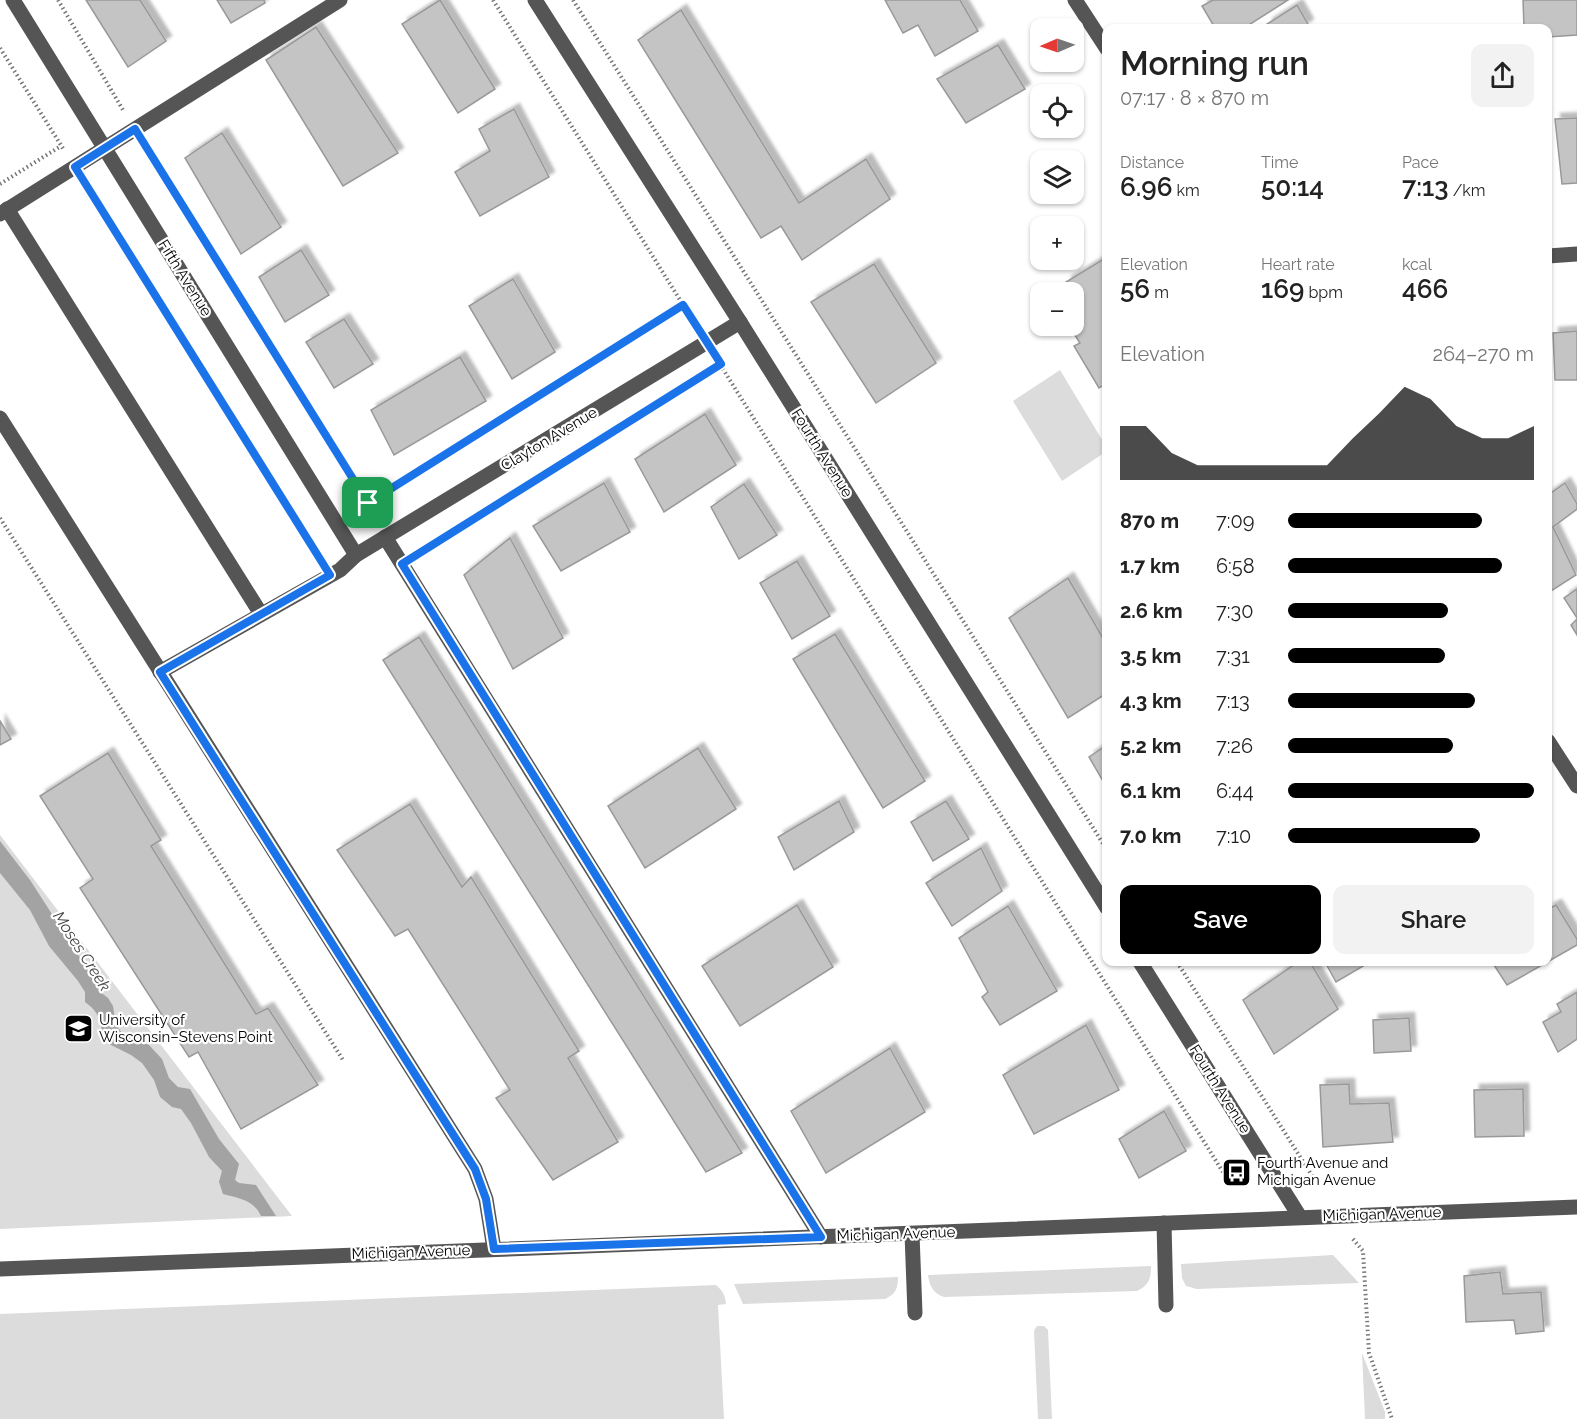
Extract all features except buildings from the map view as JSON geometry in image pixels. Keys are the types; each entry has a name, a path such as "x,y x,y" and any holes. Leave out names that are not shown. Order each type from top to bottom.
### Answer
{"street":[{"name":"Fifth Avenue","path":"13,0 356,555"},
{"path":"261,614 4,212 340,0"},
{"name":"Fourth Avenue","path":"535,0 740,322 1102,901"},
{"path":"1076,0 1102,41"},
{"path":"1552,255 1577,254"},
{"name":"Clayton Avenue","path":"160,672 340,570 356,555 740,322"},
{"path":"0,418 475,1169 486,1199 494,1249"},
{"path":"386,537 821,1237"},
{"path":"1552,747 1577,786"},
{"name":"Fourth Avenue","path":"1143,966 1300,1217"},
{"name":"Michigan Avenue","path":"0,1269 1577,1207"},
{"path":"1164,1223 1166,1305"},
{"path":"912,1233 915,1313"}],"path":[{"path":"58,0 135,129 368,503 683,305"},
{"path":"493,0 1231,1185"},
{"path":"573,0 1102,842"},
{"path":"0,48 330,575"},
{"path":"0,184 61,146"},
{"path":"402,564 721,364"},
{"path":"0,518 343,1060"},
{"path":"1180,966 1316,1182"},
{"path":"1334,1216 1363,1251 1369,1353 1392,1419"}],"shaded area":[{"path":"1060,370 1102,440 1102,454 1062,481 1013,401"},
{"path":"0,835 292,1216 0,1229"},
{"path":"0,841 30,880 88,970 97,979 99,991 108,998 113,1006 116,1025 123,1034 149,1045 162,1059 169,1078 178,1087 190,1089 219,1139 239,1164 235,1180 239,1183 256,1185 276,1216 261,1216 250,1203 223,1194 219,1182 222,1171 209,1157 181,1109 172,1107 160,1097 154,1080 142,1063 105,1042 98,1015 85,1002 85,992 49,946 30,910 0,873"},
{"path":"1333,1255 1359,1283 1197,1289 1186,1286 1182,1278 1181,1264"},
{"path":"1151,1266 1148,1281 1137,1291 944,1297 933,1289 928,1275"},
{"path":"898,1277 896,1290 885,1299 743,1304 734,1284"},
{"path":"716,1285 723,1293 726,1304 718,1305 724,1419 0,1419 0,1314"},
{"path":"1037,1326 1044,1326 1048,1330 1052,1419 1038,1419 1034,1331"},
{"path":"1362,1353 1385,1412 1385,1419 1365,1419"}],"place":[{"name":"University of Wisconsin–Stevens Point","path":"78,1029"},
{"name":"Fourth Avenue and Michigan Avenue","path":"1236,1172"}],"route":[{"path":"135,129 368,503 683,305 721,364 402,564 821,1237 494,1249 486,1199 475,1169 160,672 330,575 75,167 135,129"}],"water label":[{"name":"Moses Creek","path":"82,951"}]}
